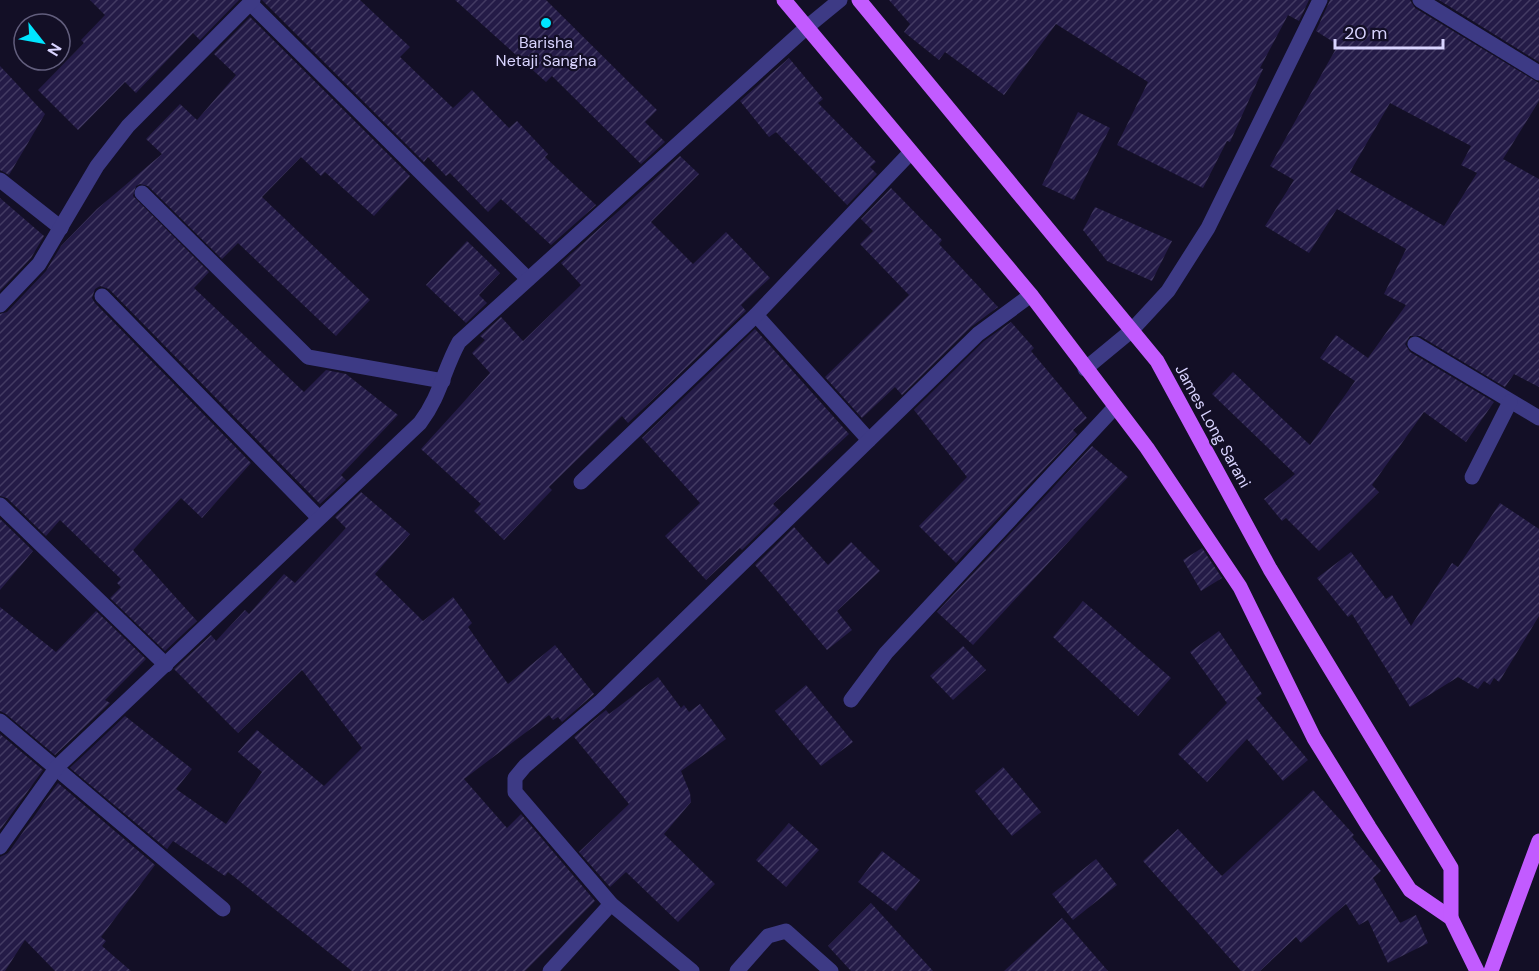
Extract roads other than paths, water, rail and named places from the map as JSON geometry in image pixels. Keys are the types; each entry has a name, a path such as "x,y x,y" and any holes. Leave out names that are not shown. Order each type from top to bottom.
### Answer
{"main road":[{"path":"784,0 1031,295 1147,448 1240,587 1314,738 1410,890 1452,918 1477,971"},
{"name":"James Long Sarani","path":"859,0 1157,361 1270,569 1452,868 1452,918"},
{"path":"1491,971 1539,841"}],"street":[{"path":"0,847 57,767 420,423 436,402 448,363 459,342 807,27 840,0"},
{"path":"1085,369 1131,331 1168,291 1208,228 1320,0"},
{"path":"1419,0 1539,73"},
{"path":"0,305 39,264 97,166 128,126 251,1 528,279"},
{"path":"580,482 756,315 911,152"},
{"path":"0,180 61,228"},
{"path":"142,192 308,357 443,381"},
{"path":"692,971 611,904 515,792 515,778 525,766 600,702 978,334 1031,295"},
{"path":"102,296 319,518"},
{"path":"756,315 870,440"},
{"path":"1415,344 1539,418"},
{"path":"1472,477 1510,402"},
{"path":"850,700 886,653 1115,407"},
{"path":"0,505 166,665"},
{"path":"0,721 224,909"},
{"path":"550,971 611,904"},
{"path":"737,971 768,936 786,931 831,971"}],"place":[{"name":"Barisha Netaji Sangha","path":"546,23"}]}
